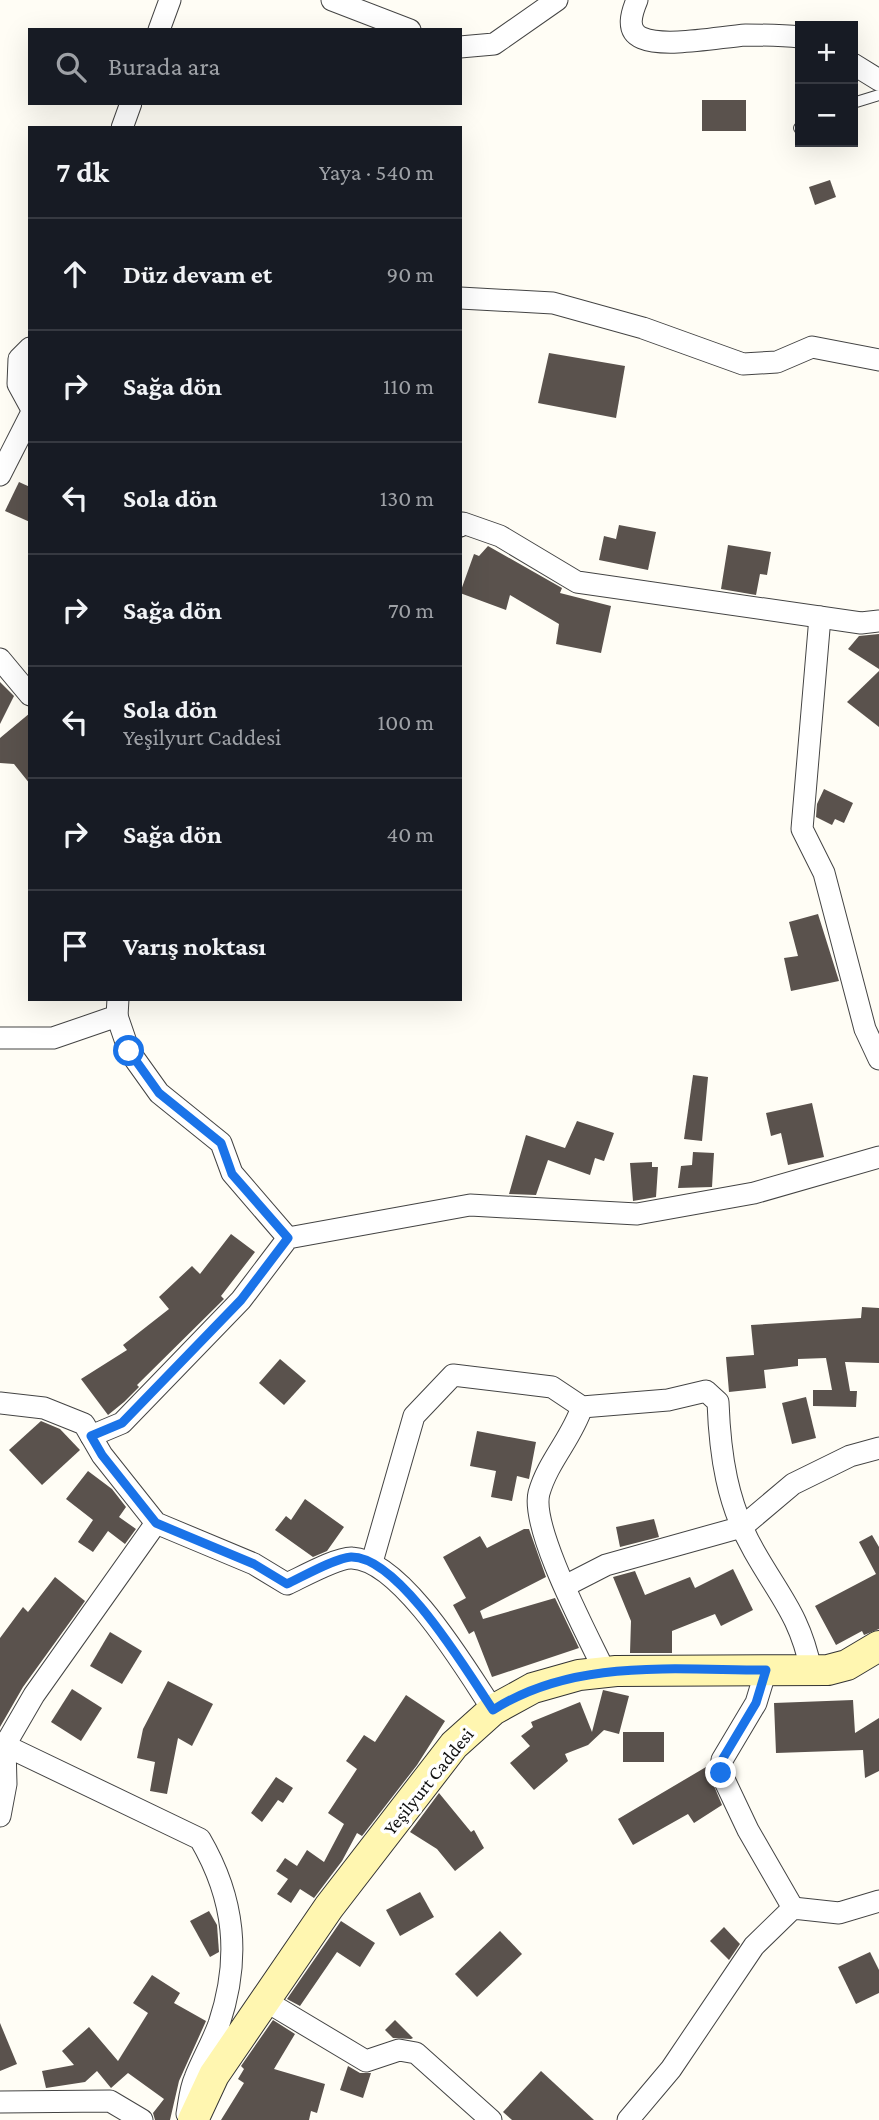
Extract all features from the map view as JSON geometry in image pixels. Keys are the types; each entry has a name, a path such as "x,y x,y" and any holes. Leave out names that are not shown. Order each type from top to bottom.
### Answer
{"main road":[{"name":"Yeşilyurt Caddesi","path":"193,2120 214,2075 329,1907 434,1770 473,1725 493,1710 521,1694 558,1680 605,1672 811,1670 847,1665 879,1646"}],"street":[{"path":"160,28 170,0"},
{"path":"332,0 405,28"},
{"path":"462,47 494,44 557,0"},
{"path":"637,0 630,18 634,32 641,38 659,41 749,35 795,37"},
{"path":"858,67 879,80"},
{"path":"123,126 130,105"},
{"path":"462,298 554,303 643,328 743,363 777,362 812,347 879,360"},
{"path":"28,350 19,359 16,389 28,404"},
{"path":"0,475 28,420"},
{"path":"462,523 500,536 578,582 861,623 879,621"},
{"path":"821,617 802,829 824,873 865,1029 879,1059"},
{"path":"0,659 28,693"},
{"path":"0,1038 53,1038 117,1007 129,1051 159,1093 221,1143 232,1174 288,1238"},
{"path":"91,1436 122,1423 241,1300 288,1238 470,1205 637,1214 754,1193 879,1157"},
{"path":"372,1562 414,1416 453,1376 552,1387 582,1407 668,1400 706,1391 718,1402 719,1445 727,1488 754,1552 794,1614 804,1636 811,1670"},
{"path":"0,1404 44,1408 84,1424 102,1455 156,1523 254,1564 287,1584 350,1557 372,1562 429,1614 493,1710"},
{"path":"582,1407 574,1431 557,1455 538,1495 545,1540 605,1672"},
{"path":"565,1586 606,1565 742,1527 793,1484 850,1456 879,1448"},
{"path":"0,1816 6,1784 2,1744 156,1523"},
{"path":"766,1670 756,1703 722,1760 721,1773 748,1830 793,1908"},
{"path":"2,1744 200,1839 214,1864 229,1914 234,1954 219,2024 193,2081 186,2120"},
{"path":"793,1908 839,1913 879,1901"},
{"path":"628,2120 671,2069 754,1946 793,1908"},
{"path":"264,2000 366,2061 399,2050 416,2053 491,2120"},
{"path":"0,2102 110,2101 142,2120"}],"lane":[{"path":"858,101 879,95"}],"building":[{"path":"702,100 746,100 746,131 702,131"},
{"path":"830,180 836,197 815,205 809,187"},
{"path":"549,353 625,366 616,418 538,403"},
{"path":"19,482 28,486 28,521 5,511"},
{"path":"619,525 656,532 648,570 599,560 604,536 616,539"},
{"path":"728,545 771,552 767,575 760,574 756,595 721,589"},
{"path":"488,546 562,588 560,593 611,606 601,653 556,644 559,624 510,595 506,610 462,594 474,554 479,556"},
{"path":"879,634 879,669 848,649 859,636"},
{"path":"879,671 879,727 847,702"},
{"path":"0,682 14,696 0,724"},
{"path":"28,715 28,782 14,764 0,763 0,738"},
{"path":"824,789 853,803 844,823 835,819 832,825 816,817 817,804"},
{"path":"818,914 839,981 791,991 784,958 798,956 789,922"},
{"path":"693,1075 708,1077 702,1141 684,1139"},
{"path":"812,1103 824,1157 788,1165 781,1133 771,1136 766,1113"},
{"path":"577,1121 614,1133 604,1161 595,1158 590,1175 548,1160 536,1195 509,1194 526,1135 565,1148"},
{"path":"693,1152 714,1153 712,1187 678,1188 681,1166 692,1165"},
{"path":"652,1162 652,1167 658,1167 656,1197 633,1201 630,1163"},
{"path":"231,1234 255,1252 221,1296 224,1299 137,1385 139,1387 124,1402 108,1415 81,1379 127,1350 123,1345 169,1309 159,1297 192,1266 200,1274"},
{"path":"862,1307 879,1308 879,1363 845,1362 850,1391 857,1391 856,1407 813,1406 813,1390 832,1390 826,1358 798,1359 798,1366 764,1370 766,1388 729,1392 726,1357 754,1355 751,1325 861,1318"},
{"path":"280,1359 306,1381 284,1405 259,1383"},
{"path":"806,1397 816,1438 792,1444 782,1403"},
{"path":"41,1421 60,1429 80,1450 42,1485 9,1450"},
{"path":"477,1431 536,1442 529,1479 517,1476 512,1501 491,1497 496,1471 470,1466"},
{"path":"88,1471 112,1489 126,1507 119,1517 136,1529 125,1544 108,1531 93,1552 78,1542 93,1520 66,1499"},
{"path":"305,1499 344,1527 327,1551 313,1557 275,1530 286,1516 291,1520"},
{"path":"654,1519 659,1537 620,1547 616,1527"},
{"path":"529,1529 546,1577 480,1611 483,1619 555,1598 579,1648 492,1677 474,1631 469,1634 453,1605 466,1598 443,1557 480,1536 487,1548"},
{"path":"872,1535 879,1547 879,1629 864,1635 862,1631 836,1645 815,1606 876,1574 859,1542"},
{"path":"733,1569 753,1610 721,1626 715,1614 672,1631 672,1653 630,1653 631,1621 613,1577 635,1571 645,1595 690,1577 695,1588"},
{"path":"55,1577 85,1601 23,1687 0,1727 0,1638 23,1607 28,1612"},
{"path":"110,1632 142,1651 122,1684 90,1666"},
{"path":"168,1681 213,1704 192,1746 178,1738 167,1794 150,1791 155,1762 137,1758 143,1729"},
{"path":"72,1689 102,1708 81,1741 51,1722"},
{"path":"603,1690 629,1696 619,1734 604,1730 588,1745 565,1754 568,1761 534,1790 510,1763 530,1746 521,1736 533,1727 531,1722 580,1702 592,1732"},
{"path":"406,1695 445,1721 417,1765 362,1836 357,1833 342,1861 314,1898 300,1889 291,1903 277,1894 288,1879 276,1871 285,1858 297,1866 307,1850 324,1862 344,1824 328,1813 357,1769 346,1761 364,1735 375,1742"},
{"path":"853,1700 855,1733 879,1718 879,1771 865,1778 863,1750 776,1753 774,1703"},
{"path":"623,1732 664,1732 664,1762 623,1762"},
{"path":"706,1767 722,1805 694,1823 688,1814 633,1845 618,1819"},
{"path":"276,1777 293,1788 283,1803 278,1800 262,1822 251,1813"},
{"path":"439,1793 471,1832 474,1830 484,1848 455,1871 437,1849 410,1832"},
{"path":"420,1892 434,1917 400,1936 386,1910"},
{"path":"209,1911 217,1925 219,1952 210,1957 190,1921"},
{"path":"341,1921 375,1943 360,1967 337,1952 300,2006 287,1999"},
{"path":"724,1927 740,1944 729,1960 710,1941"},
{"path":"500,1931 522,1954 477,1997 455,1974"},
{"path":"870,1952 879,1970 879,1993 856,2004 838,1967"},
{"path":"152,1975 180,1993 174,2003 206,2021 179,2081 170,2120 155,2120 153,2113 164,2099 128,2073 111,2088 97,2071 85,2082 46,2088 42,2071 74,2065 62,2051 89,2027 118,2061 148,2013 133,2003"},
{"path":"273,2020 295,2034 274,2069 325,2084 317,2113 311,2111 309,2120 221,2120 244,2083 238,2079 244,2069 241,2066"},
{"path":"395,2020 413,2038 393,2038 385,2030"},
{"path":"0,2023 17,2064 0,2071"},
{"path":"348,2066 360,2073 371,2073 363,2098 340,2090"},
{"path":"541,2071 594,2120 512,2120 503,2112"}],"route":[{"path":"129,1051 159,1093 221,1143 232,1174 288,1238 241,1300 122,1423 91,1436 102,1455 156,1523 254,1564 287,1584 350,1557 372,1562 429,1614 493,1710 533,1688 579,1675 615,1671 766,1670 756,1703 722,1760 721,1773"}]}
